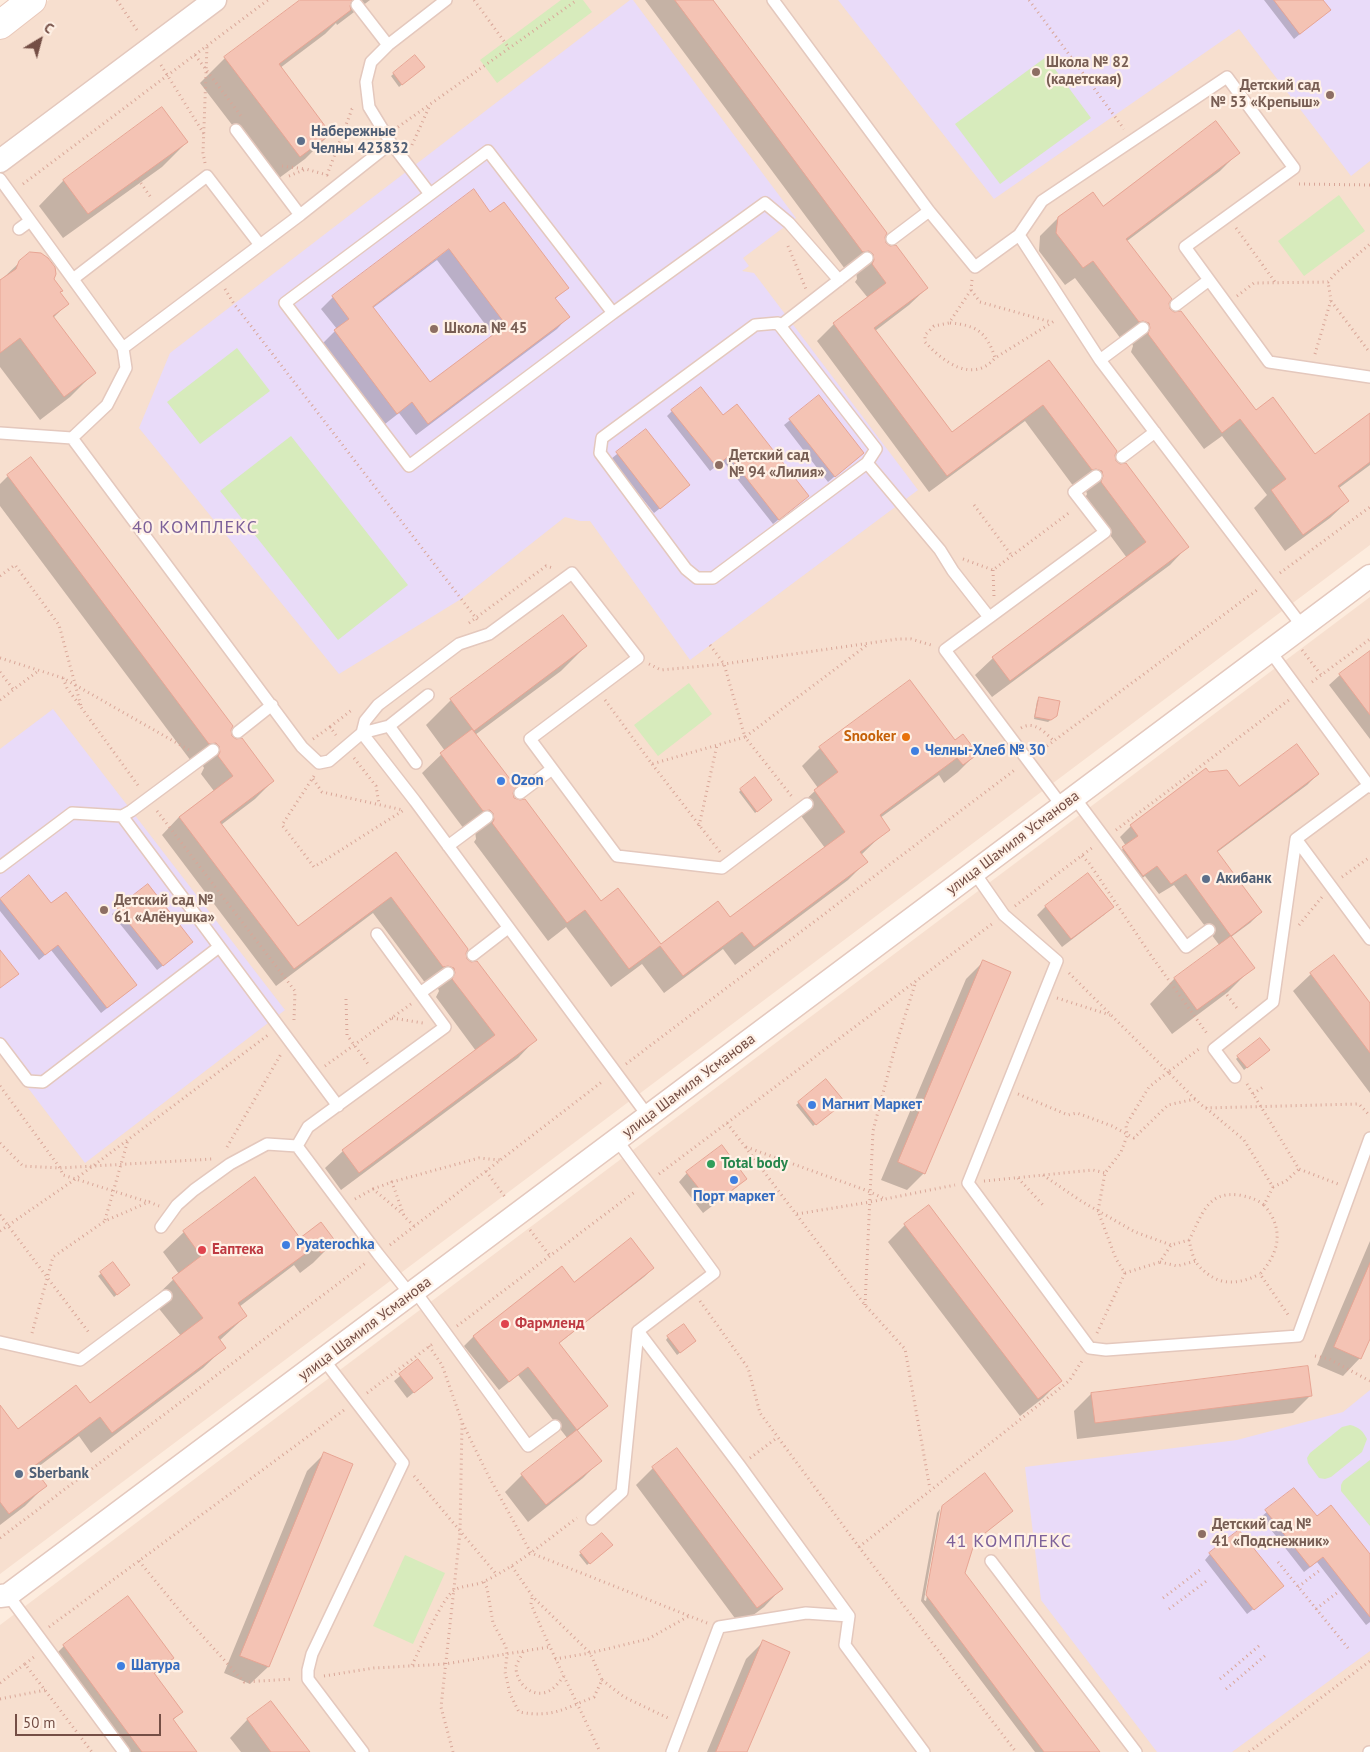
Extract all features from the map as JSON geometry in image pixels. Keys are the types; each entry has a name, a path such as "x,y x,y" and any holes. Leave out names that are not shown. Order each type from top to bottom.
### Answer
{"main road":[{"path":"0,24 32,0"}],"street":[{"path":"0,161 214,0"},
{"name":"улица Шамиля Усманова","path":"3,1600 1370,576"}],"lane":[{"path":"430,194 388,139 370,108 366,82 371,62 388,45 446,0"},
{"path":"772,0 930,211 975,267 1019,235 1042,201 1227,77 1294,168 1185,247 1269,362 1370,377"},
{"path":"357,5 388,45"},
{"path":"236,130 300,215"},
{"path":"123,348 300,215 388,139"},
{"path":"612,314 488,151 285,303 409,466 612,314 765,203 789,223 839,280"},
{"path":"72,279 207,176 260,245"},
{"path":"0,179 123,348 126,368 107,405 72,438 0,433"},
{"path":"892,239 930,211"},
{"path":"19,229 30,221"},
{"path":"1019,235 1100,360 1302,626"},
{"path":"780,326 867,258"},
{"path":"1176,305 1209,280"},
{"path":"778,323 876,449 867,463 713,578 697,578 686,569 600,453 602,438 755,325 778,323"},
{"path":"1100,360 1143,328"},
{"path":"1122,457 1155,432"},
{"path":"72,438 272,704 302,747 319,763 329,761 362,733 389,726 428,694"},
{"path":"867,463 940,550 953,571 992,616"},
{"path":"1096,476 1074,492 1105,532 945,650 1029,760 1105,838 1186,947 1209,930"},
{"path":"648,1116 415,801 362,733 364,721 378,705 459,644 488,634 572,573 638,658 530,739 617,856 722,868 804,806"},
{"path":"1235,1077 1214,1049 1214,1043 1248,1022 1272,1002 1296,839 1369,786 1270,651"},
{"path":"238,732 272,704"},
{"path":"389,726 416,763"},
{"path":"0,867 72,813 122,816 213,750"},
{"path":"520,793 552,769"},
{"path":"122,816 338,1106"},
{"path":"448,846 487,817"},
{"path":"1296,839 1370,939"},
{"path":"974,872 1004,915 1057,961 968,1183 1090,1348 1106,1350 1298,1336 1370,1138"},
{"path":"473,955 508,928"},
{"path":"297,1146 308,1127 445,1027 377,934"},
{"path":"0,1044 28,1081 43,1082 219,947"},
{"path":"421,994 448,973"},
{"path":"592,1519 622,1492 638,1331 714,1273 617,1140"},
{"path":"161,1227 177,1205 225,1161 267,1144 297,1146 378,1254 446,1334 528,1446 555,1426"},
{"path":"0,1342 80,1360 166,1296"},
{"path":"638,1331 740,1466 849,1616 845,1644 924,1752"},
{"path":"324,1360 403,1463 312,1654 308,1670 308,1679 363,1752"},
{"path":"991,1561 1136,1752"},
{"path":"3,1600 46,1647 124,1752"},
{"path":"672,1752 719,1627 806,1613 849,1616"}],"path":[{"path":"10,193 268,0"},
{"path":"474,0 509,48"},
{"path":"570,4 572,0"},
{"path":"388,139 430,104 576,0"},
{"path":"1031,1 1132,140"},
{"path":"207,46 203,154 207,176"},
{"path":"195,55 243,119 236,130"},
{"path":"168,75 204,134"},
{"path":"275,182 306,169 327,175 352,109 368,96"},
{"path":"405,161 430,104"},
{"path":"138,179 161,211"},
{"path":"1273,184 1370,185"},
{"path":"1228,216 1276,282"},
{"path":"789,223 784,237 811,301"},
{"path":"1226,304 1254,283 1328,282 1370,244"},
{"path":"949,323 971,290 975,267"},
{"path":"1310,368 1331,300 1328,282"},
{"path":"971,290 980,302 1052,322"},
{"path":"1331,300 1370,353"},
{"path":"234,304 488,634"},
{"path":"995,358 991,344 985,335 964,324 949,323 934,326 925,335 925,342 935,354 953,365 974,370 988,366 995,358 1068,311"},
{"path":"993,570 1082,502"},
{"path":"974,505 1012,556"},
{"path":"0,1538 1054,741 1370,507"},
{"path":"940,550 993,570"},
{"path":"0,576 15,565 59,625 82,709"},
{"path":"992,616 993,570"},
{"path":"638,658 661,670 724,664 868,643 911,639 945,650"},
{"path":"0,1683 46,1647 48,1627 356,1402 1370,639"},
{"path":"652,764 745,737 868,643"},
{"path":"710,645 724,664 745,737 804,806"},
{"path":"0,658 63,678 77,688 203,758"},
{"path":"0,700 38,670"},
{"path":"0,672 14,689"},
{"path":"63,678 67,688 82,709 295,991 294,1028"},
{"path":"597,689 699,826 729,862"},
{"path":"1010,735 1026,725 1038,727 1054,741"},
{"path":"699,826 717,744"},
{"path":"319,763 313,779 282,825 314,867 415,801"},
{"path":"313,779 322,792 403,810"},
{"path":"1082,856 1089,863 1150,954 1214,1043 1168,1072 1149,1087 1126,1125 1127,1136 1121,1152 1105,1172 1098,1211 1116,1259 1125,1273"},
{"path":"1057,961 1195,1100 1244,1140 1273,1187"},
{"path":"865,1305 873,1131 894,1051 916,980"},
{"path":"1224,991 1248,1022"},
{"path":"314,1074 392,1018 421,994"},
{"path":"1044,994 1111,1015"},
{"path":"346,999 347,1035 377,1077"},
{"path":"392,1018 445,1027"},
{"path":"0,1231 74,1180 279,1027"},
{"path":"0,1143 23,1166 60,1168 225,1161 289,1040"},
{"path":"1235,1077 1242,1077 1300,1169 1351,1188"},
{"path":"0,1086 60,1168 62,1175 173,1211"},
{"path":"1253,1094 1263,1087"},
{"path":"1006,1089 1068,1115 1077,1113 1112,1126 1127,1136 1134,1138 1168,1105 1195,1100"},
{"path":"1205,1108 1260,1105 1359,1104 1370,1116"},
{"path":"727,1123 865,1305 905,1349 930,1489"},
{"path":"105,1221 128,1140"},
{"path":"746,1147 871,1192 885,1199"},
{"path":"342,1206 373,1189 392,1182 480,1158 500,1160"},
{"path":"1264,1205 1273,1187 1286,1181 1300,1169"},
{"path":"797,1214 968,1183 1093,1170 1105,1172"},
{"path":"1042,1175 1135,1232 1171,1245 1189,1240"},
{"path":"1018,1178 1043,1205"},
{"path":"392,1182 404,1216"},
{"path":"373,1189 414,1226"},
{"path":"1224,1195 1236,1195 1258,1200 1274,1216 1278,1235 1273,1257 1260,1274 1241,1282 1225,1282 1213,1277 1198,1266 1189,1240 1203,1211 1212,1200 1224,1195"},
{"path":"28,1348 53,1257 105,1221 149,1202"},
{"path":"0,1215 98,1346"},
{"path":"1160,1262 1171,1245"},
{"path":"859,1547 1069,1381 1090,1348 1125,1273 1160,1262 1177,1266 1196,1261"},
{"path":"1260,1274 1287,1312 1298,1336"},
{"path":"692,1290 748,1368 760,1413 859,1547 1016,1752"},
{"path":"429,1346 442,1365 462,1422 488,1475 531,1553 719,1627"},
{"path":"1315,1356 1329,1359 1370,1381"},
{"path":"453,1752 441,1707 460,1533 462,1422"},
{"path":"740,1466 778,1437"},
{"path":"403,1463 497,1575"},
{"path":"412,1665 443,1604 453,1591 484,1582 497,1575 531,1553 577,1518 592,1519"},
{"path":"1278,1562 1348,1648"},
{"path":"512,1565 533,1597 590,1653 602,1680 624,1697 682,1725"},
{"path":"1163,1598 1200,1570"},
{"path":"1298,1587 1320,1570"},
{"path":"1169,1609 1208,1580"},
{"path":"484,1582 487,1588 493,1623 506,1647 505,1672 510,1694 519,1712 537,1715 557,1713 594,1697 602,1680"},
{"path":"1316,1609 1338,1592"},
{"path":"533,1597 531,1604 600,1752"},
{"path":"555,1659 648,1639 688,1616"},
{"path":"1220,1679 1260,1645"},
{"path":"524,1652 516,1665 518,1678 525,1688 537,1693 549,1691 564,1676"},
{"path":"1226,1688 1267,1654"},
{"path":"1249,1752 1370,1661"},
{"path":"25,1664 92,1752"},
{"path":"0,1699 45,1690"}],"shaded area":[{"name":"40 КОМПЛЕКС","path":"49,0 1370,0 1370,545 0,1574 0,38"},
{"name":"Школа № 45","path":"630,0 633,0 796,218 743,258 749,266 742,271 754,273 918,490 690,660 590,521 580,521 565,517 461,599 339,674 139,428 170,353"},
{"name":"Школа № 82 (кадетская)","path":"838,0 1370,0 1370,161 1351,176 1239,29 994,199"},
{"name":"41 КОМПЛЕКС","path":"1370,597 1370,1752 0,1752 0,1625"},
{"name":"Детский сад № 61 «Алёнушка»","path":"53,709 285,1010 85,1163 0,1051 0,749"},
{"name":"Детский сад № 41 «Подснежник»","path":"1370,1390 1370,1651 1232,1752 1157,1752 1041,1600 1025,1467 1237,1440 1343,1412"}],"green space":[{"path":"561,0 583,0 592,12 497,83 480,60"},
{"path":"1046,57 1091,118 1000,184 955,124"},
{"path":"1339,195 1365,231 1304,276 1278,241"},
{"path":"237,348 270,391 200,444 167,402"},
{"path":"291,436 408,585 338,640 220,491"},
{"path":"689,683 712,714 658,756 634,725"},
{"path":"1350,1425 1360,1430 1367,1439 1362,1452 1331,1477 1319,1478 1308,1463 1307,1458 1310,1453 1342,1427"},
{"path":"1370,1460 1370,1526 1341,1491 1341,1485 1343,1481"},
{"path":"405,1555 445,1573 413,1644 373,1626"}],"building":[{"path":"300,0 352,0 351,10 279,64 331,134 300,157 224,57"},
{"path":"675,0 713,0 887,233 885,237 886,243 890,246 896,245 928,288 874,328 952,432 1049,360 1117,451 1115,455 1116,461 1120,464 1126,463 1189,547 1010,681 992,657 1146,542 1101,482 1102,471 1092,470 1043,405 947,476 833,323 886,283 872,264 874,260 873,254 869,251 863,252"},
{"path":"1274,0 1323,0 1331,10 1300,34"},
{"path":"415,55 425,67 402,85 393,73"},
{"path":"162,107 188,142 88,214 63,180"},
{"path":"1216,121 1240,153 1126,239 1172,299 1169,303 1170,309 1174,312 1181,311 1256,410 1273,397 1315,454 1370,413 1370,462 1338,486 1349,501 1303,535 1271,490 1286,479 1240,419 1222,433 1148,334 1149,323 1139,322 1093,261 1083,268 1056,233 1058,217 1093,192 1103,206"},
{"path":"474,189 490,212 504,202 569,288 555,298 570,317 428,424 412,402 397,414 334,330 349,319 332,296","holes":["449,249 506,325 430,382 373,307"]},
{"path":"30,252 41,253 55,267 56,274 54,279 63,291 60,292 69,304 53,316 96,373 64,397 20,338 0,353 0,280 16,269 19,261"},
{"path":"701,387 723,415 737,404 809,496 779,520 729,456 716,466 671,410"},
{"path":"819,395 864,453 835,477 789,419"},
{"path":"646,429 690,485 660,509 616,452"},
{"path":"31,457 233,726 231,730 232,736 236,739 242,738 274,781 220,822 298,926 396,852 468,949 466,953 467,959 471,962 477,961 537,1040 359,1173 342,1150 495,1035 452,979 455,973 454,968 443,967 391,897 294,969 179,817 233,776 218,756 220,752 219,746 216,743 209,744 7,475"},
{"path":"563,615 587,646 474,731 450,699"},
{"path":"1370,651 1370,715 1339,674"},
{"path":"910,680 955,740 963,734 978,754 963,765 957,758 880,815 890,830 860,852 868,862 754,947 742,932 683,976 660,946 629,969 585,910 567,923 492,823 494,820 493,813 490,810 483,811 440,753 472,729 516,787 513,793 514,798 525,799 601,901 618,888 661,944 718,901 730,917 845,832 814,790 838,772 819,747"},
{"path":"1039,697 1060,701 1057,716 1051,720 1035,717"},
{"path":"1297,744 1319,774 1217,851 1262,912 1231,936 1186,874 1171,884 1157,866 1143,876 1122,847 1138,836 1130,825 1206,768 1209,772 1227,770 1239,786"},
{"path":"755,777 772,800 757,812 740,789"},
{"path":"1088,873 1114,907 1071,939 1045,906"},
{"path":"29,875 51,903 66,892 137,985 107,1008 58,945 45,955 0,899"},
{"path":"148,884 193,942 163,966 117,908"},
{"path":"1231,936 1255,968 1197,1010 1174,978"},
{"path":"0,950 19,974 0,988"},
{"path":"1334,955 1370,1003 1370,1053 1310,973"},
{"path":"983,960 1011,972 925,1174 898,1162"},
{"path":"1260,1038 1270,1050 1247,1068 1237,1056"},
{"path":"826,1079 845,1102 816,1125 798,1102"},
{"path":"722,1145 747,1179 712,1205 686,1172"},
{"path":"255,1177 300,1238 321,1222 336,1242 321,1253 316,1246 238,1303 247,1316 218,1337 226,1348 112,1433 100,1417 33,1467 47,1486 9,1514 0,1502 0,1405 18,1429 76,1385 90,1403 203,1318 172,1278 201,1256 183,1231"},
{"path":"929,1205 1062,1381 1038,1399 904,1224"},
{"path":"631,1238 654,1268 559,1343 608,1406 577,1430 528,1367 509,1382 473,1336 562,1266 574,1282"},
{"path":"113,1262 130,1285 117,1295 100,1272"},
{"path":"1370,1263 1370,1339 1361,1359 1334,1347"},
{"path":"684,1324 696,1341 680,1353 667,1336"},
{"path":"418,1359 433,1378 414,1393 399,1374"},
{"path":"1308,1366 1312,1396 1095,1423 1091,1393"},
{"path":"577,1430 602,1461 546,1505 521,1474"},
{"path":"677,1448 783,1589 757,1608 652,1467"},
{"path":"324,1452 353,1464 269,1667 240,1656"},
{"path":"985,1473 1013,1511 975,1541 965,1573 1100,1752 1044,1752 926,1595 942,1506"},
{"path":"1294,1488 1317,1516 1331,1505 1370,1554 1370,1617 1323,1557 1310,1567 1265,1510"},
{"path":"1239,1530 1284,1586 1254,1610 1209,1553"},
{"path":"602,1533 613,1545 590,1564 580,1552"},
{"name":"Шатура","path":"128,1596 174,1658 154,1673 183,1712 173,1719 197,1752 142,1752 63,1645"},
{"path":"763,1640 790,1652 747,1752 716,1752"},
{"path":"271,1701 310,1752 271,1752 247,1719"}],"place":[{"name":"Школа № 82 (кадетская)","path":"1036,72"},
{"name":"Детский сад № 53 «Крепыш»","path":"1330,95"},
{"name":"Набережные Челны 423832","path":"301,141"},
{"name":"Школа № 45","path":"434,329"},
{"name":"Детский сад № 94 «Лилия»","path":"719,465"},
{"name":"Snooker","path":"906,737"},
{"name":"Челны-Хлеб № 30","path":"915,751"},
{"name":"Ozon","path":"501,781"},
{"name":"Акибанк","path":"1206,879"},
{"name":"Детский сад № 61 «Алёнушка»","path":"104,910"},
{"name":"Магнит Маркет","path":"812,1105"},
{"name":"Total body","path":"711,1164"},
{"name":"Порт маркет","path":"734,1180"},
{"name":"Pyaterochka","path":"286,1245"},
{"name":"Еаптека","path":"202,1250"},
{"name":"Фармленд","path":"505,1324"},
{"name":"Sberbank","path":"19,1474"},
{"name":"Детский сад № 41 «Подснежник»","path":"1202,1534"},
{"name":"Шатура","path":"121,1666"}],"district":[{"name":"40 КОМПЛЕКС","path":"195,528"},
{"name":"41 КОМПЛЕКС","path":"1009,1542"}]}
